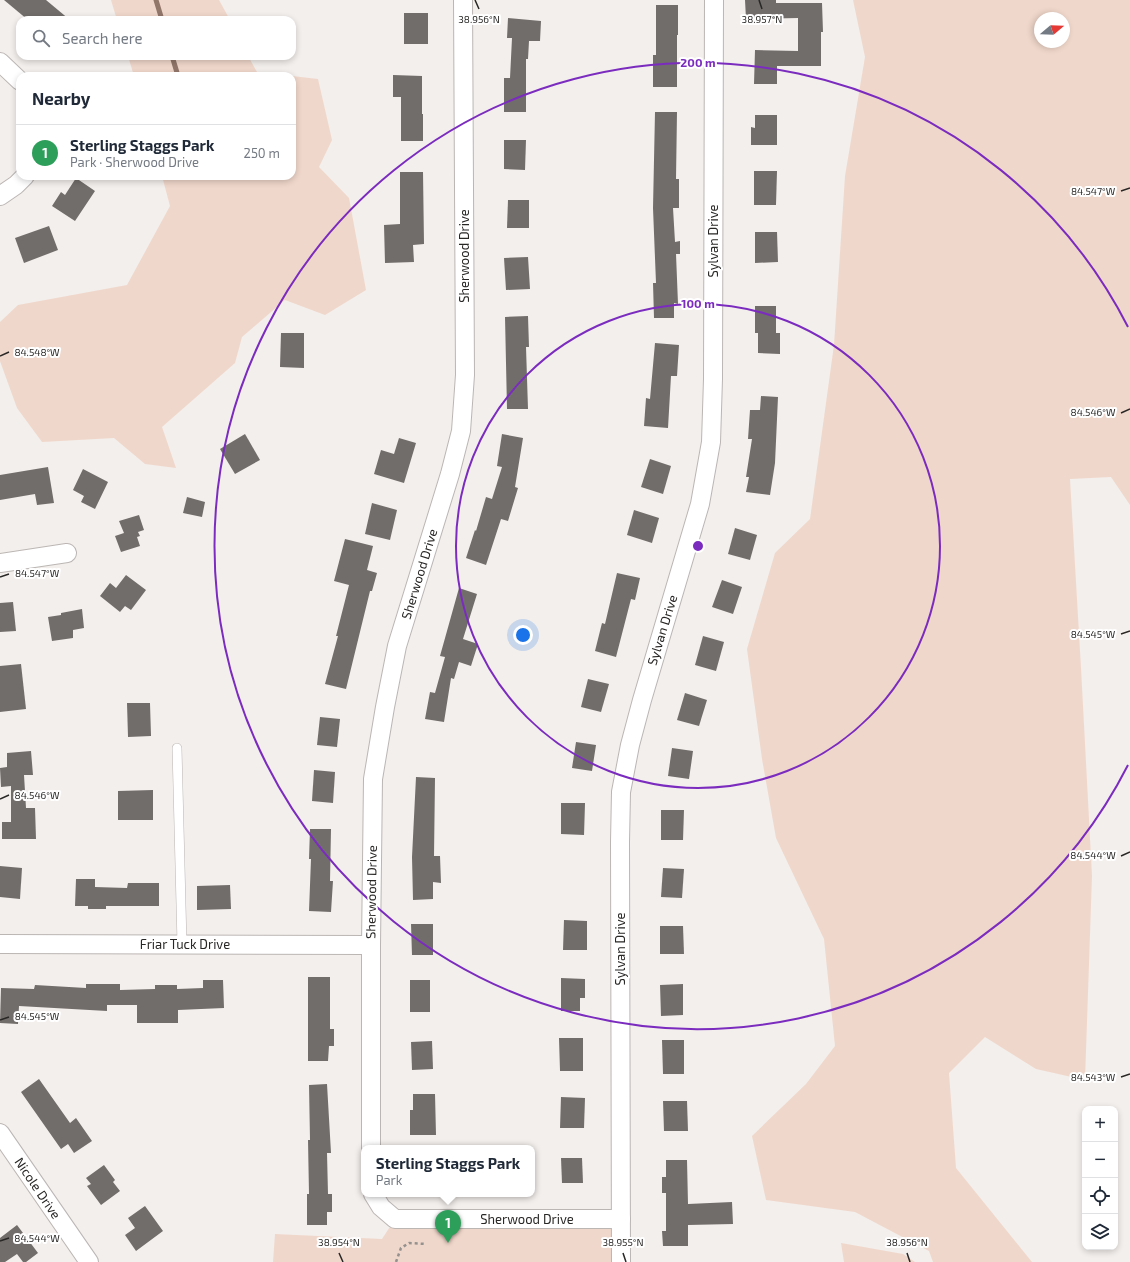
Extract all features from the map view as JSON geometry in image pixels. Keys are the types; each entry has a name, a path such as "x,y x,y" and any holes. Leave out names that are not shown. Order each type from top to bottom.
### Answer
{"street":[{"name":"Sherwood Drive","path":"371,1145 373,779 397,646 450,474 461,431 465,375 463,0"},
{"name":"Sylvan Drive","path":"621,1262 621,792 630,745 642,700 700,504 711,442 713,379 714,0"},
{"path":"0,62 16,77"},
{"path":"0,196 21,180"},
{"path":"0,563 67,553"},
{"name":"Friar Tuck Drive","path":"0,944 371,945"},
{"name":"Nicole Drive","path":"0,1133 88,1262"},
{"name":"Sherwood Drive","path":"375,1197 381,1207 395,1219 621,1219"}],"lane":[{"path":"177,748 182,944"}],"path":[{"path":"396,1262 401,1248 409,1243 426,1244"}],"shaded area":[{"path":"111,0 219,0 228,16 116,16"},
{"path":"853,0 1130,0 1130,505 1111,477 1070,479 1092,876 1085,1080 1036,1069 985,1037 949,1073 956,1168 1032,1262 933,1262 929,1251 855,1212 766,1200 752,1136 806,1084 835,1046 824,939 776,838 762,759 747,649 775,553 810,519 834,345 845,176 865,57"},
{"path":"129,60 250,60 257,72 133,72"},
{"path":"296,76 318,79 332,140 319,167 349,198 366,290 325,315 285,300 242,337 235,363 162,427 176,468 145,464 114,438 42,442 17,408 0,361 0,322 18,305 127,285 170,206 163,180 296,180"},
{"path":"395,1219 621,1219 621,1262 273,1262 275,1234 382,1239"},
{"path":"841,1243 903,1254 915,1262 844,1262"}],"building":[{"path":"4,0 46,0 65,16 23,16"},
{"path":"745,0 776,0 776,3 822,3 823,32 821,32 821,66 777,66 777,84 754,84 755,50 798,51 798,18 746,19"},
{"path":"656,5 678,5 677,87 653,87 653,55 656,55"},
{"path":"404,13 428,13 428,44 404,44"},
{"path":"508,18 541,21 540,41 529,41 528,59 526,59 526,112 504,112 504,78 510,78 512,38 507,38"},
{"path":"393,75 422,76 423,141 401,141 401,97 393,97"},
{"path":"655,112 677,112 676,179 679,179 679,208 673,208 675,242 680,241 680,254 676,254 678,304 674,303 674,318 654,318 653,283 656,283 653,208"},
{"path":"755,115 777,115 777,145 751,145 751,127 755,128"},
{"path":"504,140 526,140 525,170 504,169"},
{"path":"754,171 777,171 776,205 754,205"},
{"path":"400,172 423,172 424,244 413,245 414,262 385,263 384,225 400,224"},
{"path":"75,180 79,180 95,191 75,221 52,206 61,192 65,195"},
{"path":"508,200 529,200 529,228 507,228"},
{"path":"49,226 58,250 24,263 15,238"},
{"path":"755,232 777,232 778,262 755,263"},
{"path":"528,257 530,289 506,290 504,258"},
{"path":"755,306 776,306 776,333 780,333 780,354 758,353 758,333 755,333"},
{"path":"528,316 529,347 526,347 528,409 507,409 505,317"},
{"path":"281,333 304,333 304,368 280,367"},
{"path":"655,343 679,345 677,376 671,376 668,428 644,426 646,398 650,399"},
{"path":"761,396 778,397 775,463 770,495 746,492 749,477 746,477 752,439 748,439 750,410 760,410"},
{"path":"245,434 260,460 235,474 220,449"},
{"path":"502,434 523,438 515,487 518,488 508,521 501,519 486,565 466,558 486,497 492,499 502,467 497,466"},
{"path":"399,438 416,443 404,483 374,474 381,450 394,454"},
{"path":"650,459 671,466 663,494 641,487"},
{"path":"48,467 54,503 37,505 35,494 0,500 0,475"},
{"path":"83,469 108,482 95,509 81,502 84,496 73,490"},
{"path":"187,497 205,502 202,517 183,513"},
{"path":"372,503 397,510 390,540 365,534"},
{"path":"634,510 659,518 652,543 627,535"},
{"path":"139,515 144,530 138,532 140,536 137,537 140,546 121,552 115,536 124,533 119,521"},
{"path":"735,528 757,535 750,560 728,554"},
{"path":"345,539 373,546 367,570 377,573 372,591 370,591 346,689 325,684 338,636 336,636 349,585 334,581"},
{"path":"617,573 640,578 635,600 631,599 616,657 595,651 602,623 605,624"},
{"path":"126,575 146,590 131,610 125,606 120,612 100,596 110,583 116,588"},
{"path":"722,580 742,587 733,614 712,607"},
{"path":"459,588 477,594 463,639 478,644 471,666 459,662 454,679 451,678 444,722 425,719 430,692 435,693 445,657 440,656"},
{"path":"13,602 16,631 0,632 0,603"},
{"path":"82,609 84,628 73,630 73,638 52,641 48,617"},
{"path":"703,636 724,642 716,671 695,665"},
{"path":"21,664 26,709 0,712 0,666"},
{"path":"588,679 609,684 601,712 581,707"},
{"path":"685,693 707,700 699,726 677,720"},
{"path":"127,703 150,703 151,736 128,737"},
{"path":"320,717 340,719 337,747 317,745"},
{"path":"576,742 596,745 592,771 572,768"},
{"path":"672,748 693,751 689,779 668,776"},
{"path":"31,751 33,775 24,775 26,808 35,808 36,839 2,839 2,822 11,822 11,786 1,787 0,768 7,767 7,753"},
{"path":"314,770 335,772 333,803 312,801"},
{"path":"416,777 435,778 434,856 440,856 441,883 433,882 433,899 413,900 412,857"},
{"path":"153,790 153,820 118,820 118,791"},
{"path":"561,803 585,803 584,835 561,834"},
{"path":"661,810 684,810 683,840 661,840"},
{"path":"310,829 331,829 330,881 333,881 331,912 309,911 311,859 309,859"},
{"path":"0,866 22,868 20,899 0,897"},
{"path":"663,868 684,869 682,898 661,897"},
{"path":"76,879 95,879 95,887 127,888 128,883 159,883 159,906 106,906 106,909 88,909 88,906 75,906"},
{"path":"230,885 231,909 197,910 197,886"},
{"path":"564,920 587,921 587,950 563,950"},
{"path":"411,924 433,924 433,955 412,955"},
{"path":"660,926 683,926 684,954 660,954"},
{"path":"308,977 330,977 330,1029 334,1029 334,1046 329,1046 328,1061 308,1061"},
{"path":"561,978 585,979 585,998 580,998 580,1011 561,1011"},
{"path":"203,980 223,980 224,1008 178,1010 178,1023 137,1023 137,1005 107,1005 107,1011 19,1006 18,1024 0,1023 1,988 34,989 35,985 86,988 86,984 120,984 120,990 155,989 155,985 177,985 177,989 203,988"},
{"path":"410,980 430,980 430,1012 410,1012"},
{"path":"683,984 683,1015 661,1016 660,985"},
{"path":"559,1038 583,1038 583,1071 560,1071"},
{"path":"662,1040 684,1040 684,1074 663,1074"},
{"path":"432,1041 433,1069 412,1070 411,1042"},
{"path":"39,1079 70,1123 76,1118 92,1141 74,1153 68,1144 61,1149 21,1092"},
{"path":"327,1084 331,1153 327,1153 328,1194 332,1194 332,1212 327,1212 327,1225 307,1225 307,1194 309,1194 308,1140 310,1140 309,1085"},
{"path":"413,1094 435,1094 436,1135 410,1135 410,1110 413,1110"},
{"path":"561,1097 585,1098 584,1128 560,1128"},
{"path":"663,1101 687,1101 688,1131 664,1131"},
{"path":"561,1158 582,1158 583,1183 562,1183"},
{"path":"666,1160 687,1160 688,1204 732,1202 733,1224 688,1225 688,1246 663,1246 662,1231 666,1231 666,1193 662,1193 662,1177 666,1177"},
{"path":"104,1165 115,1180 113,1182 120,1191 101,1205 87,1186 91,1184 86,1178"},
{"path":"145,1206 163,1231 136,1251 125,1235 135,1228 128,1218"},
{"path":"17,1225 38,1253 26,1262 23,1262 17,1254 5,1262 0,1262 0,1238"}],"waterway":[{"path":"156,0 161,16"},
{"path":"173,60 177,72"}],"place":[{"name":"Sterling Staggs Park","path":"448,1243"}]}
